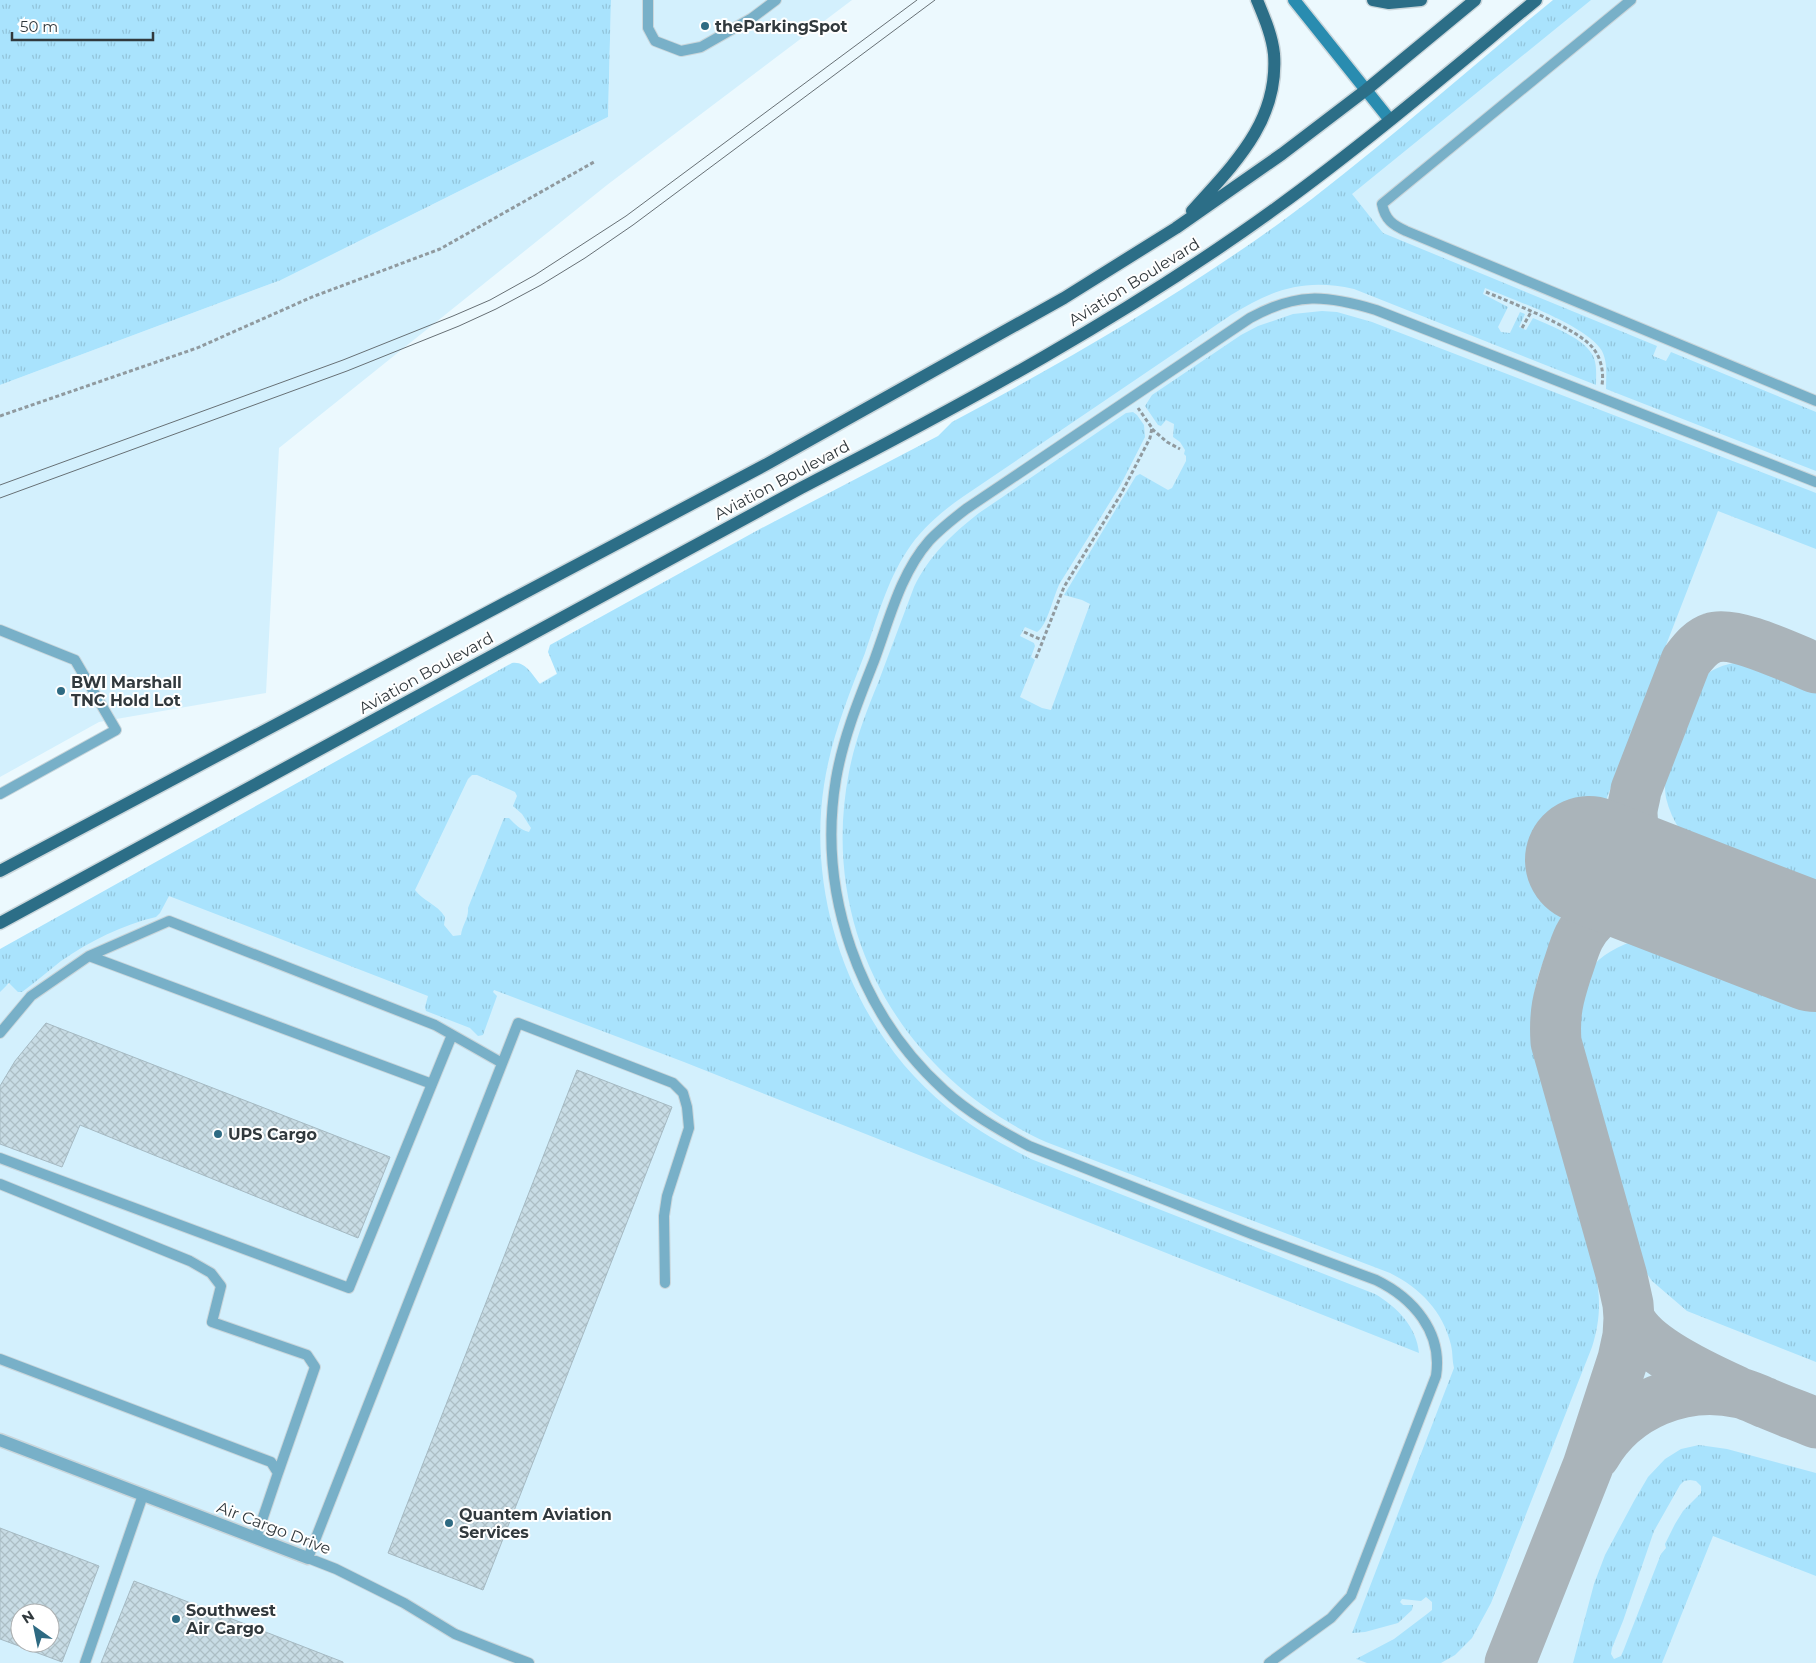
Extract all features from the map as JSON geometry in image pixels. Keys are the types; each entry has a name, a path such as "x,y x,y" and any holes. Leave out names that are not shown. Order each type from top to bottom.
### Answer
{"main road":[{"path":"1176,228 1229,170 1250,144 1262,123 1269,99 1274,54 1269,30 1257,0"},
{"path":"1294,0 1390,120"},
{"path":"1373,0 1389,2 1422,0"},
{"name":"Aviation Boulevard","path":"0,871 776,459 1064,298 1176,228 1282,154 1366,90 1475,0"},
{"name":"Aviation Boulevard","path":"0,923 801,488 923,425 1134,302 1204,258 1276,208 1390,120 1536,0"}],"street":[{"name":"Air Cargo Drive","path":"0,1440 308,1558"}],"lane":[{"path":"648,0 648,28 655,41 681,51 701,47 752,18 776,0"},
{"path":"1631,0 1382,204 1384,213 1388,220 1406,231 1816,402"},
{"path":"1269,1663 1331,1618 1351,1596 1436,1376 1437,1354 1431,1332 1426,1322 1407,1299 1382,1283 1029,1146 993,1126 954,1099 932,1079 909,1053 872,997 846,933 838,901 833,866 832,814 843,748 865,682 902,586 918,557 940,530 966,509 1250,318 1264,310 1296,300 1314,298 1345,301 1376,310 1816,482"},
{"path":"0,630 75,660 116,730 0,794"},
{"path":"0,1033 31,996 89,956 169,921 435,1026 502,1063"},
{"path":"89,956 432,1084"},
{"path":"308,1558 518,1023 673,1083 683,1093 687,1107 689,1128 667,1196 664,1216 666,1283"},
{"path":"0,1158 349,1288 452,1035"},
{"path":"0,1184 190,1261 211,1272 221,1286 212,1322 307,1356 315,1367 256,1538"},
{"path":"0,1359 271,1462 278,1473"},
{"path":"85,1663 143,1495"},
{"name":"Air Cargo Drive","path":"308,1558 336,1569 404,1603 455,1634 529,1663"}],"path":[{"path":"0,416 197,348 312,297 440,249 594,162"},
{"path":"1486,292 1532,312 1580,337 1594,348 1603,372 1599,398"},
{"path":"1522,328 1532,312"},
{"path":"1131,397 1152,428 1167,442 1180,449"},
{"path":"1036,658 1064,587 1120,494 1150,438 1152,428"},
{"path":"1024,632 1042,640"}],"shaded area":[{"path":"611,0 852,0 607,185 279,448 266,693 99,722 0,777 0,385 281,280 608,117"},
{"path":"1589,0 1816,0 1816,1663 0,1663 0,989 180,890 582,659 1339,198"}],"green space":[{"path":"0,0 611,0 608,117 281,280 0,385"},
{"path":"1553,0 1591,0 1352,194 1383,233 1657,346 1653,356 1666,361 1671,352 1816,412 1816,471 1606,389 1605,360 1602,351 1594,342 1582,332 1548,314 1485,288 1483,294 1508,307 1498,327 1501,332 1510,333 1520,312 1525,314 1519,327 1526,330 1533,318 1568,334 1584,345 1594,358 1596,385 1354,289 1320,285 1290,288 1275,292 1231,315 964,496 925,528 907,551 888,587 841,718 831,751 824,785 820,829 823,874 830,919 844,962 862,1003 886,1042 914,1076 947,1107 967,1122 1031,1159 1375,1294 1398,1311 1410,1326 1419,1353 684,1062 494,990 493,992 497,996 483,1035 478,1036 470,1028 426,1011 425,1007 428,996 169,896 156,917 119,929 83,947 61,961 22,992 18,992 9,983 0,992 0,949 512,663 525,666 540,684 557,674 548,652 550,645 758,530 938,436 952,422 1078,352 1202,276 1242,250 1316,196","holes":["472,775 477,775 515,792 517,796 513,806 522,814 531,828 529,832 526,831 509,818 504,818 468,908 461,935 453,936 444,925 445,917 442,913 415,890 468,779"]},
{"path":"1322,311 1337,312 1372,322 1816,493 1816,549 1718,511 1539,973 1532,1014 1535,1055 1594,1267 1599,1297 1597,1327 1592,1347 1491,1603 1472,1638 1455,1655 1441,1663 1367,1663 1356,1659 1394,1639 1432,1610 1432,1602 1426,1597 1421,1601 1402,1599 1400,1602 1403,1605 1413,1605 1412,1610 1398,1623 1365,1632 1352,1633 1454,1368 1452,1348 1436,1311 1420,1293 1390,1273 1046,1142 995,1114 950,1079 912,1038 882,992 860,942 846,888 843,831 849,772 854,749 914,587 934,556 951,537 979,513 1126,413 1133,412 1137,415 1144,425 1145,437 1120,486 1060,583 1041,628 1037,632 1025,627 1020,636 1034,643 1035,646 1031,657 1035,660 1020,697 1042,708 1051,710 1090,604 1064,595 1136,476 1140,474 1168,490 1172,488 1186,461 1185,450 1180,442 1173,437 1174,424 1166,420 1161,426 1158,425 1145,406 1152,395 1241,335 1258,326 1293,314"},
{"path":"1734,663 1746,665 1816,692 1816,900 1707,856 1686,838 1672,816 1666,798 1665,778 1688,707 1700,682 1706,675 1719,667"},
{"path":"1651,937 1688,942 1816,992 1816,1362 1687,1311 1652,1281 1641,1265 1580,1053 1576,1031 1576,1010 1579,992 1585,976 1596,963 1610,951"},
{"path":"1699,1445 1727,1449 1816,1473 1816,1576 1713,1536 1662,1663 1573,1663 1594,1584 1605,1555 1648,1477 1665,1459 1681,1449","holes":["1684,1481 1696,1481 1701,1486 1701,1493 1683,1511 1675,1524 1665,1544 1666,1548 1661,1554 1621,1656 1614,1659 1611,1654 1612,1648 1654,1531 1680,1485"]}],"building":[{"name":"UPS Cargo","path":"46,1023 390,1157 358,1238 80,1125 62,1167 0,1144 0,1086 15,1061"},
{"path":"577,1070 672,1107 483,1590 388,1553"},
{"path":"0,1528 99,1566 62,1662 38,1653 60,1653 60,1603 10,1603 10,1643 0,1639"},
{"name":"Southwest Air Cargo","path":"134,1581 343,1662 343,1663 101,1663"}],"taxiway":[{"path":"1667,890 1648,864 1638,845 1632,810 1636,790 1686,661 1704,642 1712,638 1722,637 1749,642 1816,668"},
{"path":"1510,1663 1588,1466 1623,1359 1628,1336 1628,1304 1622,1277 1556,1042 1556,1014 1559,997 1577,941 1595,916 1605,908 1628,897 1667,890"},
{"path":"1629,1318 1647,1341 1661,1351 1692,1370 1736,1391"},
{"path":"1595,1455 1607,1437 1622,1422 1639,1410 1657,1400 1698,1390 1719,1390 1743,1394 1816,1423"}],"runway":[{"path":"1589,860 1816,948"}],"tram line":[{"path":"0,485 343,360 490,300 535,275 626,216 917,0"},
{"path":"0,498 347,371 496,309 541,285 633,225 935,0"}],"place":[{"name":"theParkingSpot","path":"705,26"},
{"name":"BWI Marshall TNC Hold Lot","path":"61,691"},
{"name":"UPS Cargo","path":"218,1134"},
{"name":"Quantem Aviation Services","path":"449,1523"},
{"name":"Southwest Air Cargo","path":"176,1619"}]}
